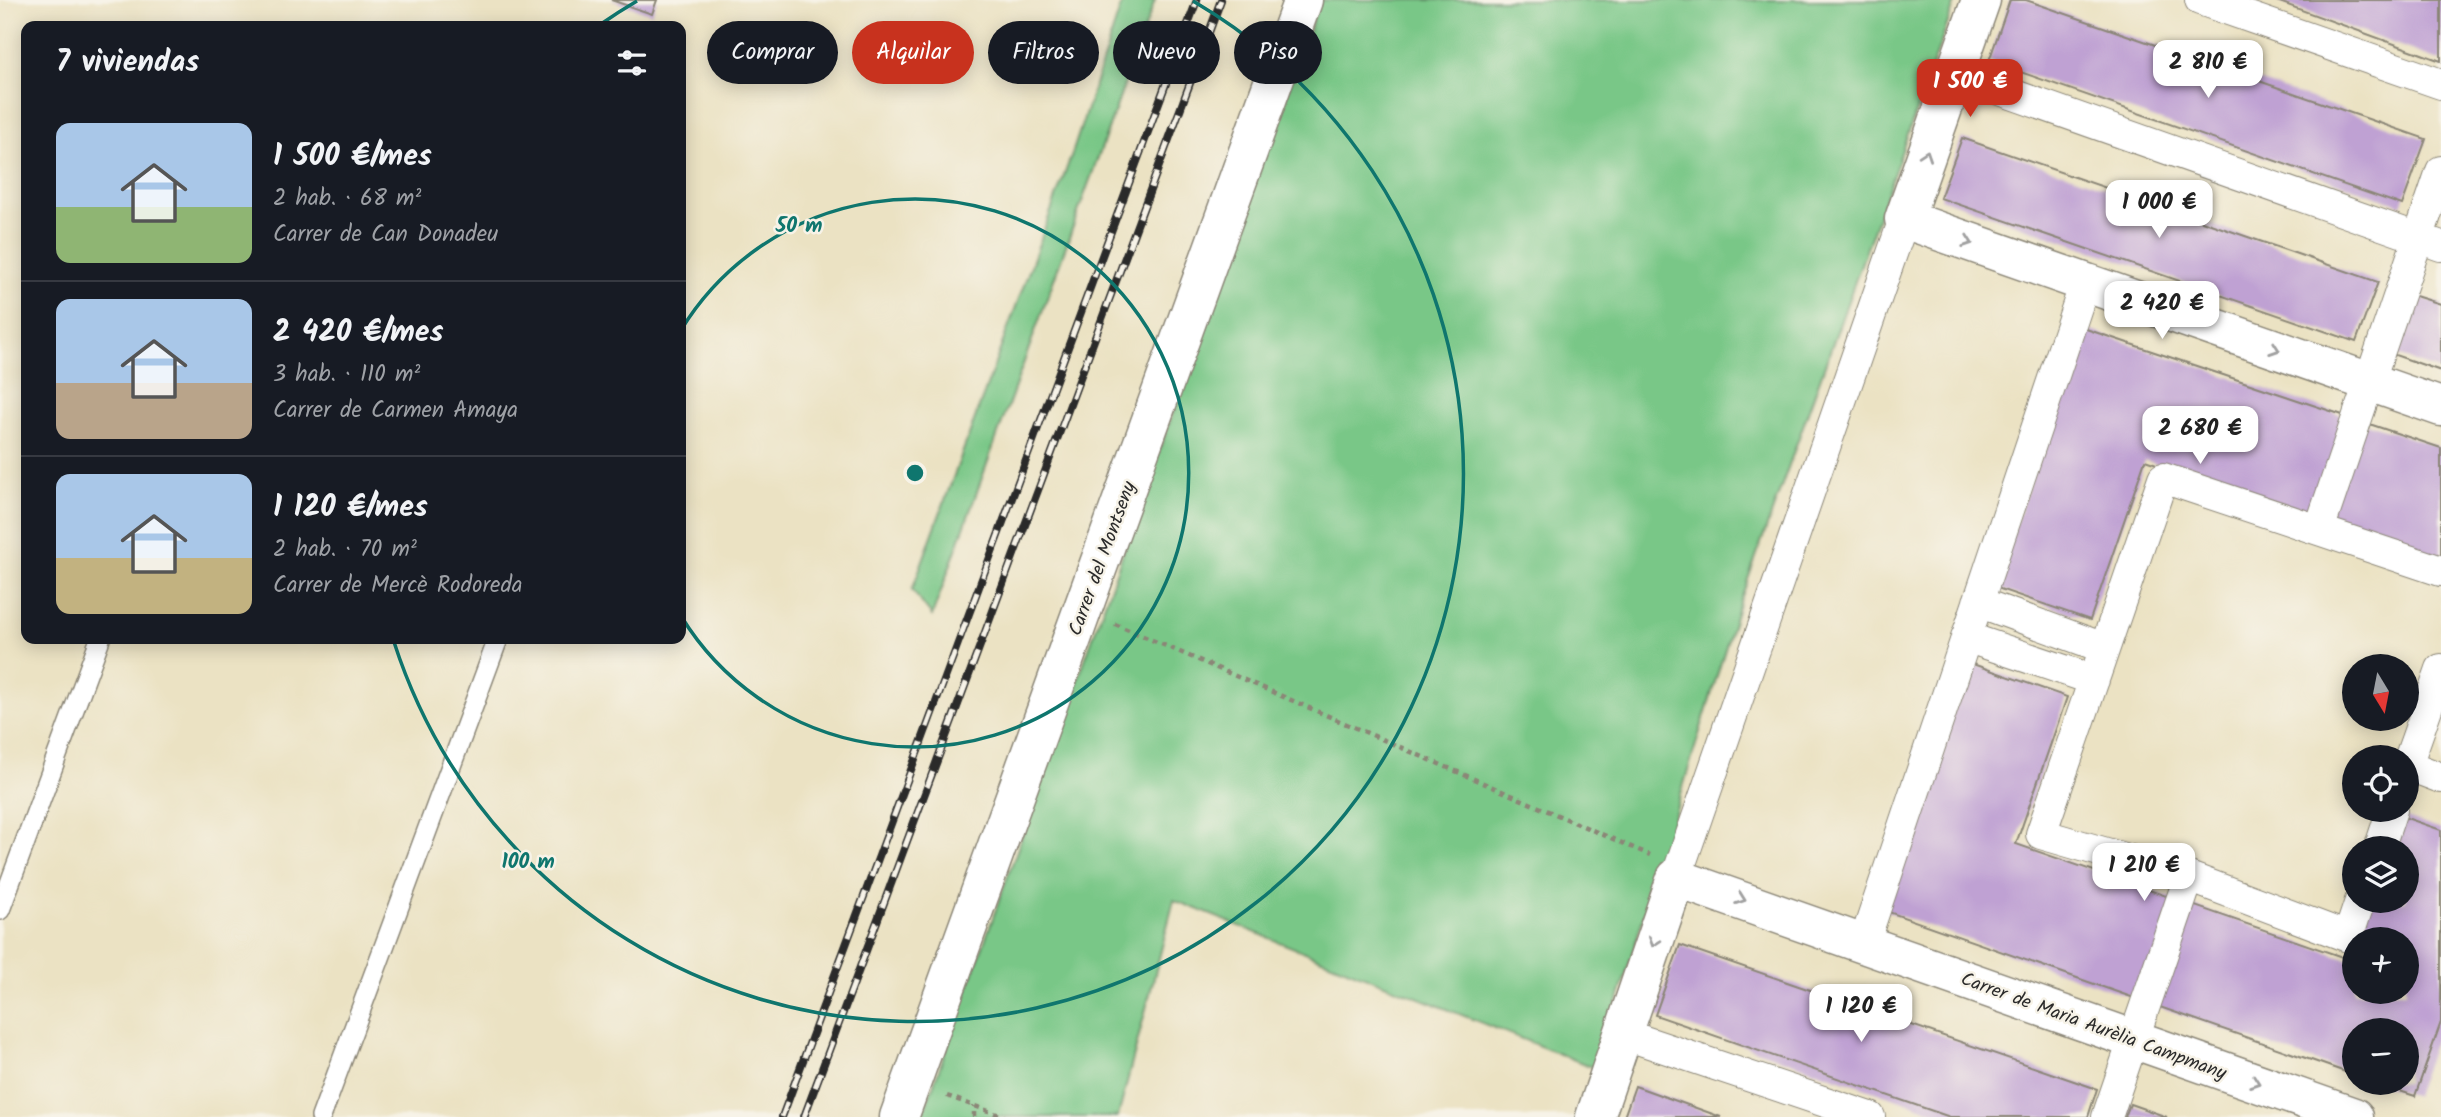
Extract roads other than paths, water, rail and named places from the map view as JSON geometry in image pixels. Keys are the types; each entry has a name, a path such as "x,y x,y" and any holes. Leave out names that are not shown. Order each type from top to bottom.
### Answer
{"street":[{"name":"Carrer del Montseny","path":"905,1101 1303,0"},
{"path":"1595,1117 1981,0"},
{"path":"2200,0 2441,85"},
{"path":"1955,74 2430,241"},
{"path":"2319,530 2368,382 2430,241 2441,172"},
{"path":"1904,219 2441,407"},
{"path":"1864,943 2085,283"},
{"path":"2356,913 2348,937 2189,877 2041,834 2163,478 2441,571"},
{"path":"1978,602 2104,648"},
{"path":"1966,637 2094,680"},
{"path":"2415,745 2441,668"},
{"path":"2419,771 2441,778"},
{"name":"Carrer de Maria Aurèlia Campmany","path":"1678,873 1864,943 2354,1117"},
{"path":"2107,1117 2189,877"},
{"path":"1623,1034 1870,1117"}],"lane":[{"path":"0,910 98,644"},
{"path":"321,1117 496,644"}],"railway":[{"path":"782,1117 1197,0"},
{"path":"804,1117 1221,0"}]}
